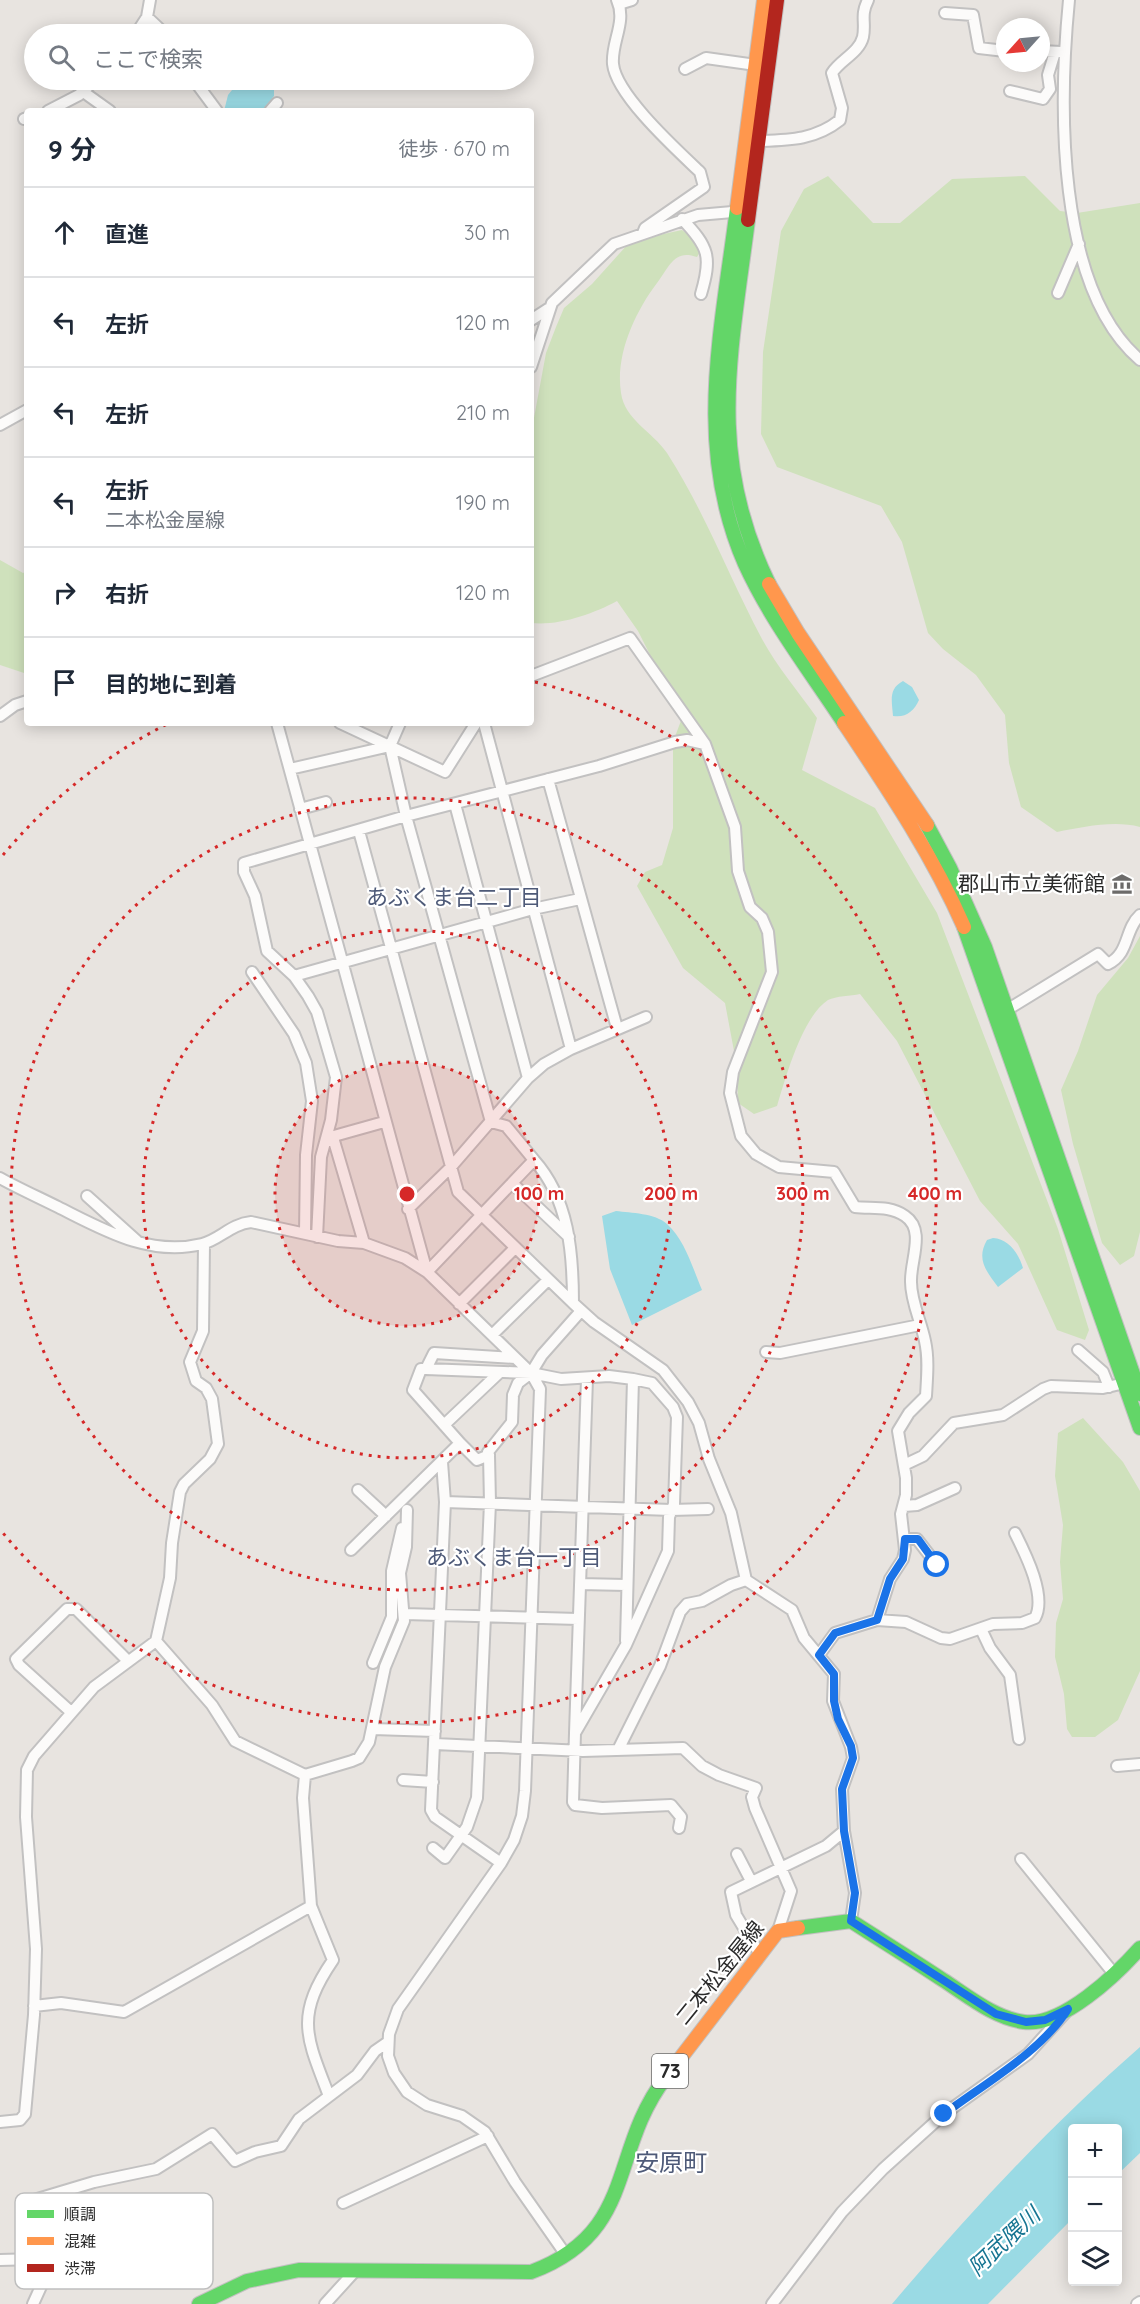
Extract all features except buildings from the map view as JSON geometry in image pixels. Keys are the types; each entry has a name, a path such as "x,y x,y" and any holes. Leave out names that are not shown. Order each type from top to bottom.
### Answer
{"street":[{"path":"142,24 147,17 150,0"},
{"path":"632,0 618,2 619,35 613,64 621,86 700,172 704,187 645,228 643,232"},
{"path":"764,0 742,211 726,405 730,467 743,527 778,603 937,844 968,906 1002,1013 1133,1386 1140,1428"},
{"path":"742,211 758,141 777,0"},
{"path":"758,141 797,140 815,135 840,120 842,108 832,74 857,49 863,38 862,12 868,0"},
{"path":"1069,0 1060,52 1070,193 1079,244 1092,289 1107,320 1140,360"},
{"path":"945,13 973,15 979,48 996,50"},
{"path":"147,17 154,24"},
{"path":"1050,51 1060,52"},
{"path":"1010,91 1043,99 1046,97 1050,89 1048,75 1060,52"},
{"path":"684,69 706,58 756,65"},
{"path":"201,90 215,108"},
{"path":"53,108 82,92 106,108"},
{"path":"534,318 548,309 607,249 623,238 711,212 742,211"},
{"path":"682,219 702,241 708,258 701,294"},
{"path":"1058,293 1079,244"},
{"path":"534,358 547,321 548,309"},
{"path":"0,425 24,412"},
{"path":"534,675 630,638 705,744 735,827 738,871 750,907 762,918 772,948 772,972 733,1072 730,1093 741,1136 756,1154 779,1167 834,1172 855,1206 882,1207 905,1216 916,1238 910,1266 911,1286 927,1350 926,1396 909,1413 898,1431 906,1495 901,1514 905,1539 903,1559 890,1579 877,1620"},
{"path":"0,716 15,705 24,702"},
{"path":"278,726 384,1122 427,1272"},
{"path":"347,726 445,772 474,726"},
{"path":"399,726 390,746 406,816 491,1122"},
{"path":"485,726 571,1048"},
{"path":"364,1243 330,1141 336,1077 317,1012 294,976 267,951 255,896 243,866 244,862 406,816 599,766 675,742 687,740 705,744"},
{"path":"290,769 390,746"},
{"path":"548,779 617,1028"},
{"path":"300,809 326,801"},
{"path":"455,804 528,1078"},
{"path":"359,831 458,1192 514,1249 577,1307 657,1364 688,1402 699,1423 709,1459 730,1513 746,1580 792,1610 804,1638 834,1674 834,1701 838,1719 851,1746 853,1758 842,1789 844,1831 855,1893 851,1921 996,2014 1026,2022 1045,2020 1068,2009 1134,1962 1140,1948"},
{"path":"294,976 533,909 580,899"},
{"path":"1002,1013 1098,954 1108,964 1116,960 1123,952 1132,925 1140,915"},
{"path":"252,972 294,1034 306,1063 310,1083 305,1233"},
{"path":"408,1209 450,1167 528,1078 544,1064 571,1048 646,1017"},
{"path":"317,1236 321,1157 330,1141 334,1136 384,1122"},
{"path":"433,1848 446,1858 475,1808 481,1747 490,1503 488,1452 512,1422 513,1395 518,1383 531,1373 577,1307 573,1253 555,1191 546,1174 506,1126 491,1122"},
{"path":"427,1272 534,1160"},
{"path":"0,1178 92,1224 140,1244 164,1247 204,1244 240,1223 251,1222 364,1243 405,1258 427,1272 492,1335 531,1373 540,1389 527,1749 522,1816 514,1840 501,1863 398,2009 388,2042 388,2056 394,2073 407,2092 427,2105 462,2116 488,2136 515,2182 566,2255"},
{"path":"512,1183 569,1237"},
{"path":"87,1196 140,1244"},
{"path":"0,2122 20,2120 25,2114 34,2006 36,1949 25,1780 34,1756 94,1687 156,1641 170,1578 172,1543 180,1492 184,1484 210,1459 218,1444 212,1399 206,1388 196,1381 190,1362 203,1331 204,1244"},
{"path":"459,1304 514,1249"},
{"path":"492,1335 548,1280"},
{"path":"766,1352 780,1353 920,1325"},
{"path":"1078,1350 1102,1372 1109,1387"},
{"path":"426,1369 434,1353 515,1358"},
{"path":"489,1455 477,1460 412,1390 421,1369 531,1373 561,1379 609,1376 633,1378 652,1383 673,1407 677,1417 674,1503 671,1510 668,1551 626,1645 575,1732"},
{"path":"444,1425 501,1372"},
{"path":"626,1645 633,1378"},
{"path":"587,1379 573,1802 575,1805 602,1808 671,1805 681,1817 679,1828"},
{"path":"904,1466 923,1456 954,1423 1003,1415 1043,1389 1133,1386"},
{"path":"351,1550 460,1443"},
{"path":"442,1462 445,1502 431,1810 435,1817 501,1863"},
{"path":"903,1506 917,1505 955,1488"},
{"path":"358,1490 386,1516"},
{"path":"445,1502 671,1510 708,1509"},
{"path":"156,1641 212,1704 235,1741 305,1775 331,1769 359,1758 374,1729 376,1703 385,1667 405,1614 400,1573 406,1547 407,1510 392,1571 392,1617 373,1663"},
{"path":"819,1655 835,1633 877,1620 906,1622 941,1638 964,1636 993,1624 1030,1622 1038,1613 1036,1584 1026,1554 1015,1533"},
{"path":"905,1539 918,1539 937,1565"},
{"path":"619,1748 660,1666 680,1612 687,1604 702,1601 731,1585 746,1580"},
{"path":"580,1584 626,1585"},
{"path":"71,1712 19,1665 16,1659 67,1609 76,1609 128,1661"},
{"path":"405,1614 578,1619"},
{"path":"981,1629 990,1648 1010,1675 1019,1738"},
{"path":"374,1729 435,1731"},
{"path":"435,1744 574,1750 683,1748 711,1770 756,1788 752,1797 755,1808 782,1865 791,1891 778,1931"},
{"path":"1117,1766 1140,1764"},
{"path":"305,1775 303,1798 311,1906 333,1960 321,1978 310,2003 306,2032 329,2096"},
{"path":"403,1780 433,1782"},
{"path":"759,1953 736,1915 731,1892 782,1865 826,1846 844,1831"},
{"path":"737,1854 751,1881"},
{"path":"1022,1859 1115,1975"},
{"path":"34,2006 61,2003 124,2012 311,1906"},
{"name":"二本松金屋線","path":"199,2304 242,2282 270,2274 299,2270 531,2272 566,2255 591,2236 609,2207 643,2114 656,2090 759,1953 778,1931 851,1921"},
{"path":"772,2304 842,2212 883,2169 944,2114 1028,2054 1062,2020 1068,2009"},
{"path":"57,2193 94,2182 156,2169 212,2134 232,2160 237,2162 255,2152 284,2145 295,2124 357,2075 375,2050 388,2042"},
{"path":"343,2203 488,2136"},
{"path":"0,2260 15,2260"},
{"path":"325,2304 356,2270"},
{"path":"33,2304 40,2289"}],"green space":[{"path":"828,176 873,223 900,223 952,179 1025,176 1060,211 1077,213 1140,203 1140,827 1109,824 1057,832 1021,807 1009,763 1005,715 976,675 943,649 928,633 902,542 881,506 777,467 761,434 763,352 781,231 804,189"},
{"path":"682,230 693,238 700,252 697,257 683,255 673,261 641,307 628,335 621,364 621,393 624,402 633,418 661,445 681,475 762,639 817,718 802,770 875,808 937,913 1058,1229 1089,1330 1085,1340 1057,1330 1018,1244 980,1201 897,1041 860,994 828,1000 819,1008 810,1020 796,1048 777,1106 754,1114 738,1103 737,1067 725,1003 683,968 637,886 645,872 662,865 673,828 673,742 682,718 638,631 617,601 576,618 553,623 534,623 534,418 546,353 564,308 592,284 628,244 636,240"},
{"path":"0,560 24,572 24,673 0,665"},
{"path":"1140,936 1140,1232 1134,1256 1120,1265 1102,1243 1073,1144 1061,1090 1078,1051 1097,995 1128,958"},
{"path":"1083,1418 1123,1462 1140,1491 1140,1671 1118,1720 1095,1737 1072,1737 1067,1729 1064,1694 1055,1657 1056,1623 1063,1599 1060,1562 1063,1525 1055,1476 1058,1433"}],"water":[{"path":"232,90 274,90 274,96 264,108 225,108 228,95"},
{"path":"903,681 912,687 919,700 909,713 893,716 893,692"},
{"path":"616,1211 650,1216 667,1224 684,1246 702,1290 632,1325 610,1269 602,1216"},
{"path":"993,1238 1004,1241 1012,1248 1023,1268 998,1287 986,1270 982,1259 987,1240"},
{"name":"阿武隈川","path":"1140,2047 1140,2153 1122,2170 1122,2124 1068,2124 1068,2223 988,2304 892,2304 1011,2171"}],"traffic: fast":[{"path":"737,208 719,343 716,387 716,431 720,476 729,520 755,585 779,626 844,723"},
{"path":"748,220 731,360 728,404 730,447 737,492 749,537 769,584"},
{"path":"927,825 950,868 985,947 1140,1394"},
{"path":"964,927 1140,1428"},
{"path":"798,1928 851,1921 982,2006 1002,2016 1024,2022 1039,2021 1071,2008 1088,1997 1118,1971 1140,1948"},
{"path":"199,2304 247,2281 299,2270 531,2272 565,2255 589,2235 605,2212 617,2188 635,2133 648,2105 666,2077"}],"traffic: slow":[{"path":"737,208 764,0"},
{"path":"769,584 798,633 927,825"},
{"path":"844,723 924,848 964,927"},
{"path":"666,2077 778,1931 798,1928"}],"traffic: jam":[{"path":"748,220 777,0"}],"place":[{"name":"郡山市立美術館","path":"1122,884"}],"district":[{"name":"あぶくま台二丁目","path":"454,897"},
{"name":"あぶくま台一丁目","path":"514,1557"},
{"name":"安原町","path":"671,2163"}],"route":[{"path":"937,1565 918,1539 905,1539 903,1559 890,1579 877,1620 835,1633 819,1655 828,1665 836,1680 834,1701 838,1719 851,1746 853,1758 842,1789 844,1831 856,1902 851,1921 996,2014 1026,2022 1045,2020 1068,2009 1062,2020 1028,2054 998,2073 944,2114"}]}
